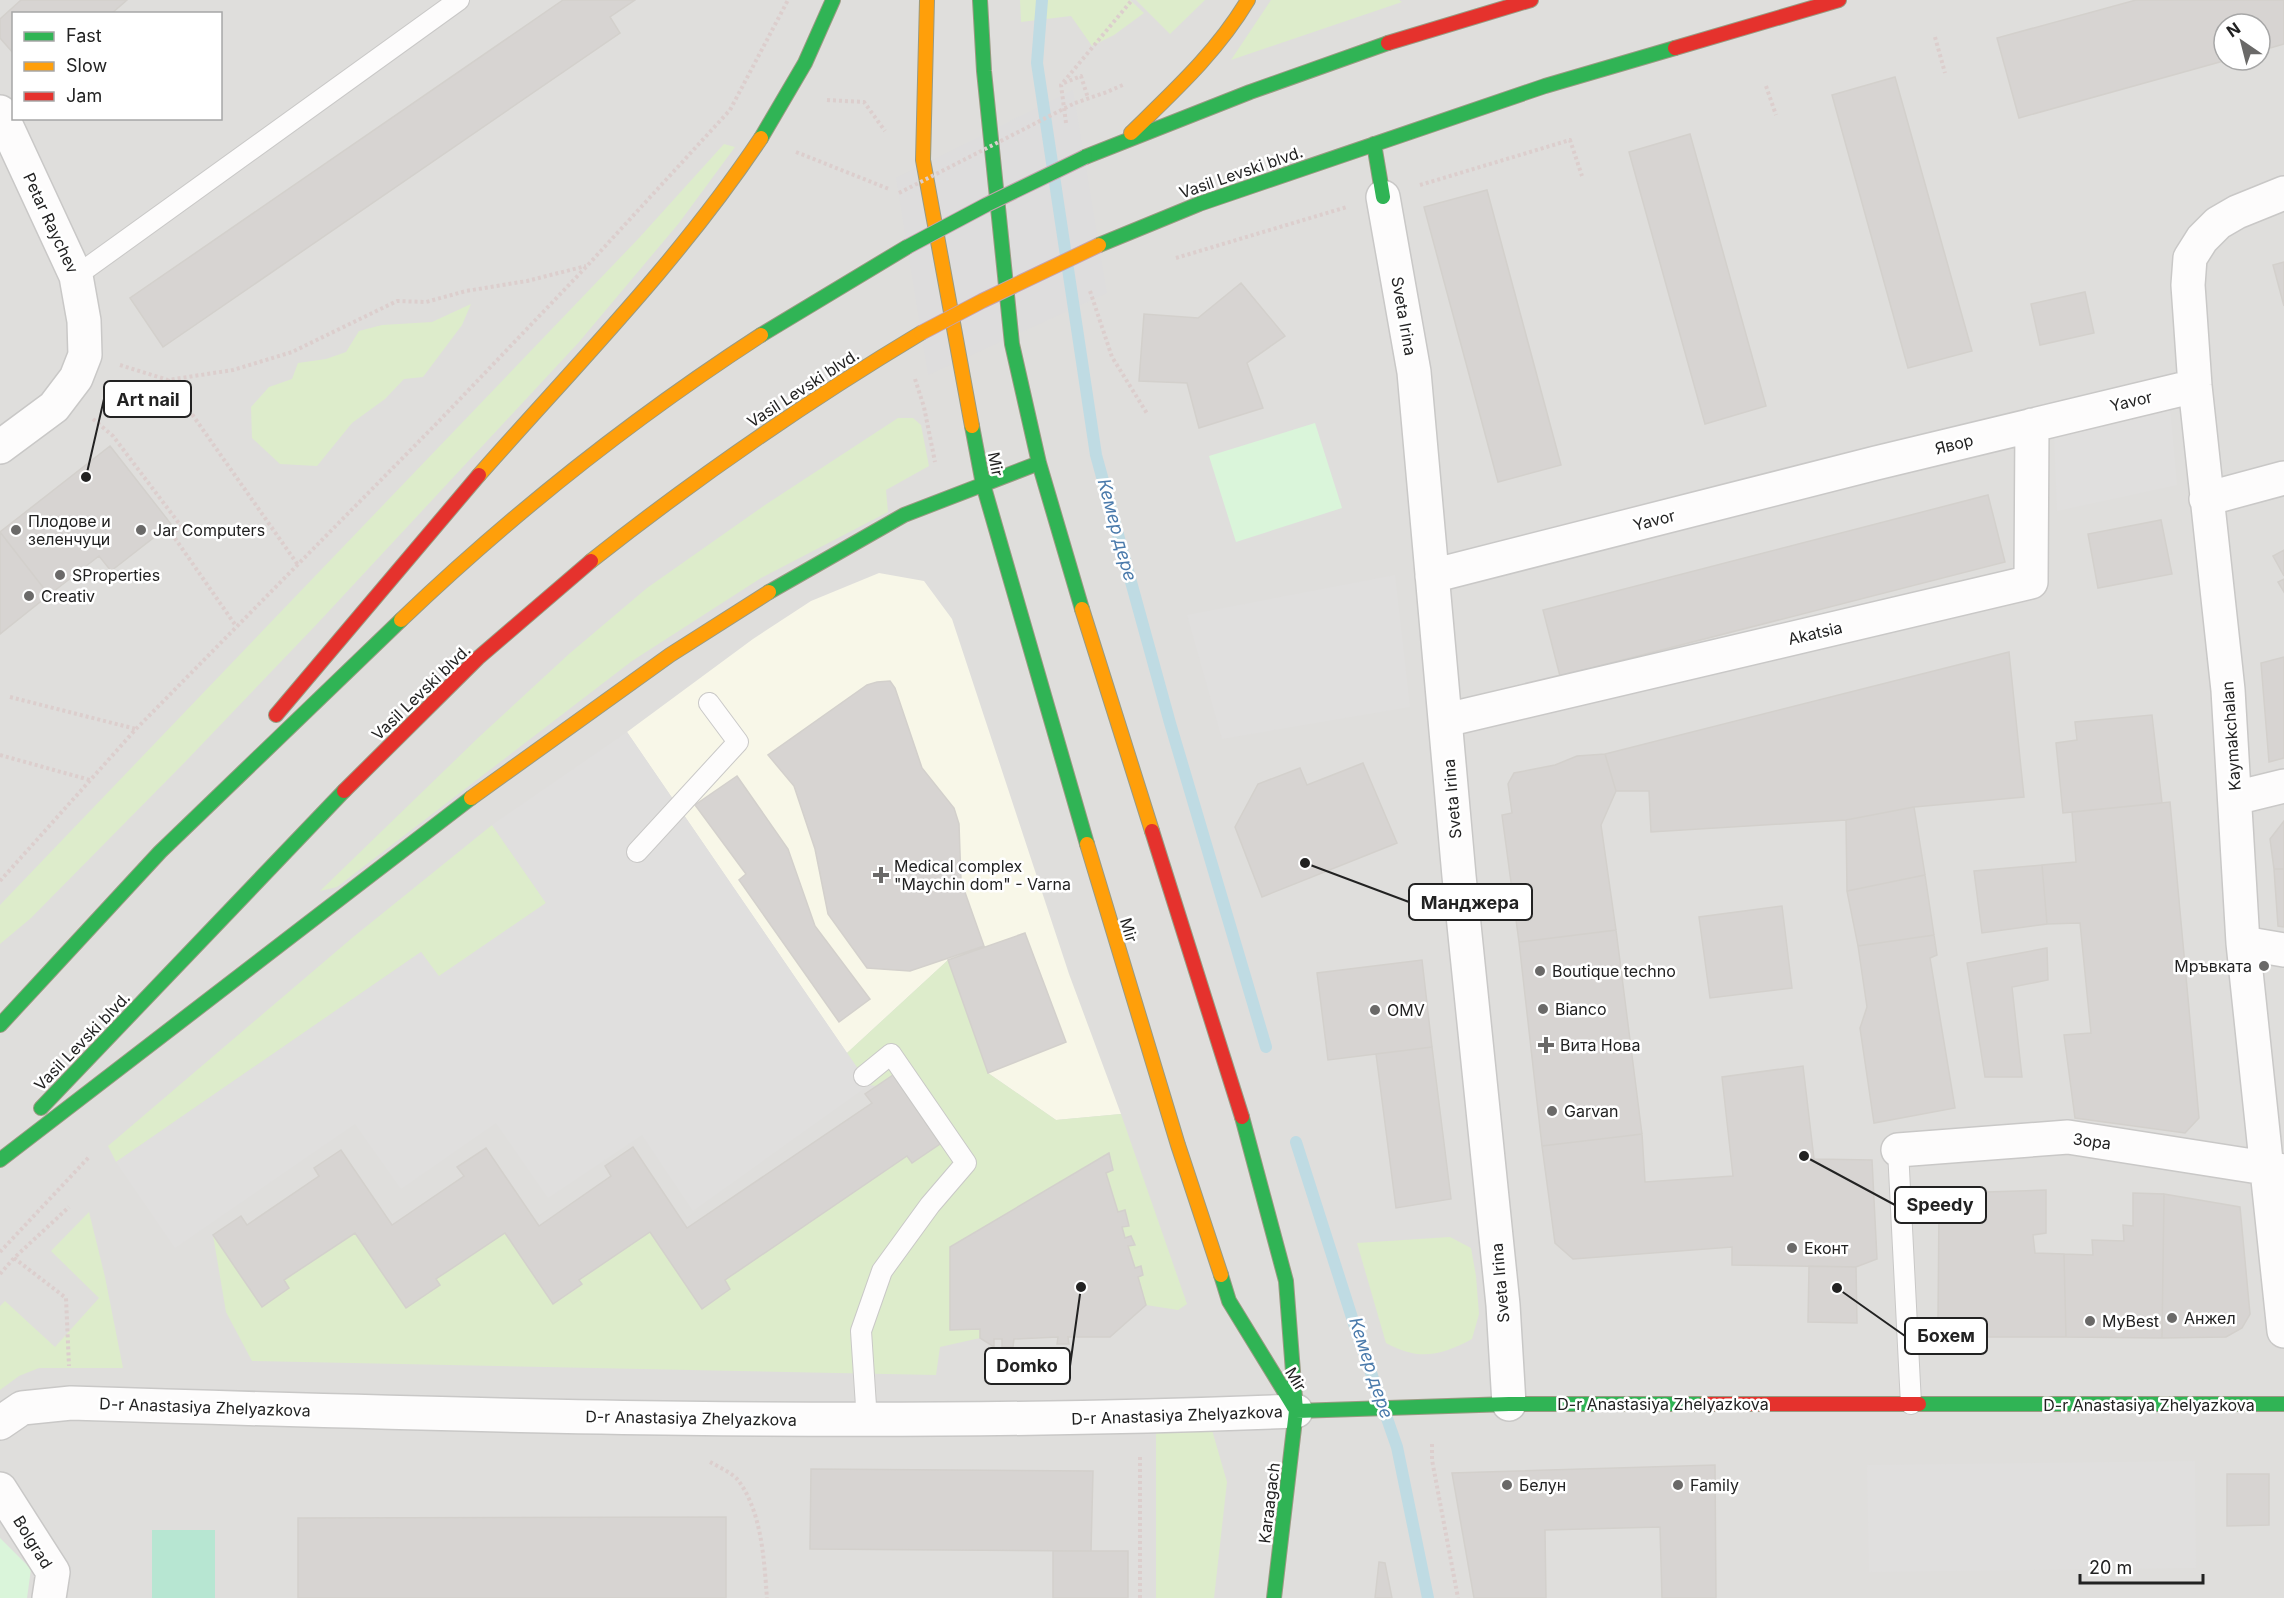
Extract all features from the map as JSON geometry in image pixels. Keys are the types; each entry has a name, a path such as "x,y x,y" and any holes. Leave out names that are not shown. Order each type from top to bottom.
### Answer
{"main road":[{"path":"266,726 471,483 650,285 739,174 794,86 821,32 833,0"},
{"name":"Mir","path":"927,0 923,160 983,484 1113,934 1229,1301 1296,1411"},
{"name":"Mir","path":"980,0 984,71 1012,344 1039,463 1062,546 1245,1128 1286,1281 1296,1411"},
{"path":"1121,142 1215,49 1237,21 1248,0"},
{"path":"160,852 443,580 560,479 692,380 800,310 986,205 1085,157 1282,79 1438,27 1531,0"},
{"name":"Vasil Levski blvd.","path":"0,1151 397,737 478,659 623,535 786,417 859,370 921,333 982,301 1099,245 1199,204 1604,67 1839,0"},
{"path":"1374,144 1383,197"},
{"path":"0,1160 456,809 670,655 744,606 904,515 1039,463"},
{"path":"0,1025 160,852 251,744"},
{"name":"D-r Anastasiya Zhelyazkova","path":"1296,1411 1509,1404 2284,1404"},
{"name":"Karaagach","path":"1274,1598 1296,1411"}],"street":[{"name":"Petar Raychev","path":"0,112 76,276 84,321 85,354 76,378 54,407 0,447"},
{"name":"Kaymakchalan","path":"2284,193 2237,212 2218,223 2202,239 2190,258 2188,285 2206,499 2228,690 2243,944 2275,1170 2284,1331"},
{"name":"Sveta Irina","path":"1383,197 1414,372 1459,876 1503,1305 1509,1404"},
{"name":"Yavor","path":"1432,576 2195,386"},
{"name":"Akatsia","path":"1446,720 2031,582 2032,425"},
{"path":"2206,499 2284,477"},
{"path":"2235,798 2284,786"},
{"path":"2243,944 2284,950"},
{"name":"Зора","path":"1898,1150 2068,1137 2275,1170"},
{"name":"D-r Anastasiya Zhelyazkova","path":"0,1423 22,1408 70,1403 867,1421 1140,1418 1296,1411"},
{"name":"Bolgrad","path":"0,1489 52,1572 49,1598"}],"lane":[{"path":"76,276 459,0"},
{"path":"637,852 738,742 709,703"},
{"path":"864,1076 891,1054 966,1163 930,1205 882,1271 861,1331 867,1421"},
{"path":"1898,1150 1911,1404"}],"path":[{"path":"0,881 136,729 298,566 587,266 730,110 788,0"},
{"path":"1088,98 1081,76 1061,85 1132,0"},
{"path":"1935,37 1945,73"},
{"path":"1766,86 1776,115"},
{"path":"822,100 864,102 904,157 923,160"},
{"path":"730,110 781,145 899,193 1075,103"},
{"path":"1172,259 1570,140 1582,176"},
{"path":"85,354 168,380 233,370 292,352 397,301 426,302 465,291 527,281 587,266"},
{"path":"1090,291 1112,357 1148,414"},
{"path":"913,374 924,407"},
{"path":"168,380 298,566"},
{"path":"113,436 181,526 172,534 236,626"},
{"path":"10,697 136,729"},
{"path":"0,755 90,780"},
{"path":"0,1252 89,1157"},
{"path":"0,1274 69,1207"},
{"path":"14,1258 66,1298 70,1403"},
{"path":"1140,1418 1140,1598"},
{"path":"1432,1460 1458,1598"},
{"path":"710,1462 737,1479 754,1512 765,1567 767,1598"}],"shaded area":[{"path":"0,0 2284,0 2284,1598 0,1598"},
{"path":"2170,408 2177,485 2057,511 2054,435"},
{"name":"Medical complex \"Maychin dom\" - Varna","path":"879,573 924,581 952,619 1069,974 1121,1114 1056,1120 988,1073 948,960 847,1053 627,732 753,639 811,601"},
{"path":"1395,575 1410,707 1222,739 1187,615"},
{"path":"627,732 869,1085 693,1211 642,1135 548,1198 496,1123 401,1189 355,1124 175,1248 116,1162 421,952 439,976 546,903 492,825"},
{"path":"2195,1461 2196,1568 1869,1572 1867,1465"}],"green space":[{"path":"1020,0 1130,0 1144,13 1114,35 1092,46 1071,16 1021,22"},
{"path":"1136,0 1205,0 1170,34"},
{"path":"1271,0 1399,0 1402,2 1231,60"},
{"path":"724,144 735,147 679,223 579,342 316,625 185,762 31,918 0,944 0,905 639,238"},
{"path":"471,304 462,325 423,377 404,379 385,399 352,423 317,466 280,464 252,438 251,407 269,387 292,379 298,363 326,359 346,352 359,331 382,325 432,322"},
{"path":"898,418 913,418 921,425 929,466 886,490 888,512 761,578 632,661 337,887 320,891 479,737 569,654 647,588 765,505"},
{"path":"1315,423 1342,508 1236,542 1209,456"},
{"path":"492,825 546,903 438,977 421,952 116,1162 108,1146 352,938"},
{"path":"948,960 988,1073 1056,1120 1121,1114 1187,1304 1178,1310 1146,1305 1138,1277 1143,1275 1141,1267 1135,1268 1128,1246 1135,1245 1131,1236 1125,1238 1122,1227 1129,1226 1125,1210 1118,1212 1106,1173 1113,1170 1108,1154 950,1247 950,1330 980,1329 980,1338 940,1347 936,1375 252,1361 226,1312 213,1235 262,1307 289,1288 284,1280 355,1233 436,1279 505,1233 553,1304 582,1285 579,1280 650,1232 702,1309 730,1289 725,1280 907,1156 912,1162 940,1144 893,1075 877,1086 869,1085 847,1053"},
{"path":"89,1212 123,1368 39,1368 19,1376 0,1390 0,1306 5,1301 55,1347 99,1298 51,1251"},
{"path":"1450,1237 1471,1248 1479,1314 1472,1339 1450,1349 1429,1354 1409,1352 1386,1343 1357,1243"},
{"path":"1212,1430 1227,1482 1214,1598 1156,1598 1156,1431"},
{"path":"152,1530 215,1530 215,1598 152,1598"},
{"path":"0,1538 31,1569 27,1598 0,1598"}],"pier":[{"path":"1073,90 1107,293 928,375 896,178"}],"building":[{"path":"21,0 127,0 113,12 12,12 12,52 0,38 0,19"},
{"path":"563,0 635,0 610,17 620,33 163,347 130,298"},
{"path":"2136,0 2284,0 2284,44 2272,48 2272,12 2212,12 2212,64 2019,118 1997,38"},
{"path":"1895,77 1972,351 1908,368 1832,95"},
{"path":"1690,134 1766,406 1705,424 1629,152"},
{"path":"1487,190 1561,465 1498,482 1424,207"},
{"path":"2284,262 2284,306 2273,265"},
{"path":"1241,283 1285,336 1247,363 1263,408 1199,428 1187,383 1139,381 1144,314 1198,318"},
{"path":"2085,292 2094,333 2040,345 2031,304"},
{"path":"110,446 171,524 111,571 99,556 49,595 0,532"},
{"path":"1988,495 2005,562 1560,676 1543,610"},
{"path":"2161,520 2172,574 2098,588 2088,534"},
{"path":"0,532 49,595 0,634"},
{"path":"2284,550 2284,576 2273,556"},
{"path":"2284,579 2284,592 2278,582"},
{"path":"2009,652 2024,797 1914,807 1846,820 1651,832 1649,791 1616,791 1605,754"},
{"path":"2284,657 2284,758 2269,762 2261,663"},
{"path":"890,681 895,688 922,768 954,808 959,824 961,881 984,946 910,971 867,968 828,914 815,849 794,786 768,755 867,685"},
{"path":"2152,715 2162,803 2063,813 2056,743 2077,740 2075,722"},
{"path":"1605,754 1616,791 1601,825 1616,930 1519,942 1502,815 1512,813 1508,784 1514,773 1555,765 1577,756"},
{"path":"1363,763 1397,843 1262,897 1235,827 1258,784 1300,768 1307,785"},
{"path":"737,776 788,849 815,926 870,999 839,1022 739,880 746,874 695,805"},
{"path":"2170,802 2199,1118 2185,1133 2075,1118 2064,1035 2091,1033 2080,923 2047,924 2042,865 2076,862 2072,812"},
{"path":"1914,807 1925,875 1847,891 1846,820"},
{"path":"2284,821 2284,869 2274,869 2270,839"},
{"path":"2042,865 2047,924 1982,933 1974,871"},
{"path":"2274,869 2284,869 2284,927 2278,926"},
{"path":"1925,875 1934,935 1858,946 1847,891"},
{"path":"1782,906 1792,988 1710,998 1699,917"},
{"path":"1616,930 1642,1134 1542,1146 1519,942"},
{"path":"1025,933 1066,1042 988,1073 948,960"},
{"path":"1934,935 1937,955 1930,958 1955,1108 1874,1123 1860,1028 1867,1007 1858,946"},
{"path":"2047,948 2048,980 2012,987 2022,1077 1985,1077 1967,963"},
{"name":"OMV","path":"1422,960 1432,1047 1328,1060 1317,973"},
{"path":"1432,1047 1451,1199 1396,1208 1376,1054"},
{"path":"1803,1066 1814,1159 1872,1160 1877,1259 1856,1267 1732,1265 1732,1247 1573,1259 1555,1243 1542,1146 1642,1134 1645,1182 1733,1176 1722,1077"},
{"path":"893,1075 940,1144 912,1163 907,1156 725,1280 730,1289 702,1309 650,1232 579,1280 582,1284 553,1304 505,1233 436,1279 440,1285 406,1308 355,1233 284,1280 289,1288 262,1307 213,1235 241,1216 247,1225 319,1176 314,1168 341,1150 392,1225 464,1176 457,1167 486,1148 539,1226 611,1176 605,1166 633,1147 687,1228 872,1103 865,1094"},
{"path":"1109,1153 1113,1170 1106,1173 1118,1212 1125,1210 1129,1226 1122,1227 1125,1238 1131,1236 1135,1245 1128,1246 1135,1268 1141,1266 1143,1275 1138,1277 1146,1305 1110,1337 1068,1337 1069,1344 1057,1344 1058,1337 1014,1339 1013,1347 1002,1347 1002,1339 994,1339 994,1347 980,1338 980,1329 950,1330 950,1247"},
{"path":"2046,1190 2046,1233 2033,1235 2035,1253 2064,1254 2066,1337 1956,1337 1938,1319 1939,1205 1954,1205 1955,1193"},
{"path":"2133,1193 2164,1194 2162,1338 2066,1337 2064,1254 2093,1255 2092,1240 2124,1241 2123,1225 2133,1226"},
{"path":"2164,1194 2240,1207 2250,1314 2242,1328 2226,1337 2162,1338"},
{"path":"1809,1266 1856,1267 1857,1323 1808,1322"},
{"path":"1715,1465 1716,1598 1662,1598 1660,1527 1545,1530 1546,1598 1474,1598 1452,1473"},
{"path":"811,1469 1093,1471 1091,1551 810,1549"},
{"path":"2227,1474 2269,1474 2269,1525 2227,1526"},
{"path":"726,1517 726,1598 298,1598 298,1518"},
{"path":"1053,1551 1128,1551 1128,1598 1053,1598"},
{"path":"1379,1562 1385,1563 1392,1598 1375,1598"}],"waterway":[{"name":"Кемер дере","path":"1042,0 1037,63 1096,455 1170,723 1266,1047"},
{"name":"Кемер дере","path":"1296,1142 1355,1327 1397,1447 1428,1598"}],"traffic: fast":[{"path":"761,138 805,63 833,0"},
{"path":"980,0 984,71 1012,344 1039,463 1082,609"},
{"path":"1085,157 1250,92 1388,43"},
{"path":"1099,245 1199,204 1545,86 1675,48"},
{"path":"1374,144 1383,197"},
{"path":"907,247 986,205 1085,157"},
{"path":"761,335 907,247"},
{"path":"972,426 983,484 1087,844"},
{"path":"769,592 904,515 1039,463"},
{"path":"0,1025 160,852 401,620"},
{"path":"41,1108 344,791"},
{"path":"0,1160 471,798"},
{"path":"1242,1117 1286,1281 1296,1411 1274,1598"},
{"path":"1221,1275 1229,1301 1294,1407"},
{"path":"1296,1411 1509,1404 1704,1404"},
{"path":"1919,1404 2284,1404"}],"traffic: slow":[{"path":"927,0 923,160 972,426"},
{"path":"1131,133 1209,54 1248,0"},
{"path":"479,475 661,270 696,227 761,138"},
{"path":"921,333 1099,245"},
{"path":"591,561 752,442 921,333"},
{"path":"401,620 486,542 574,469 665,400 761,335"},
{"path":"471,798 670,655 769,592"},
{"path":"1082,609 1152,831"},
{"path":"1087,844 1178,1145 1221,1275"}],"traffic: jam":[{"path":"1388,43 1531,0"},
{"path":"1675,48 1839,0"},
{"path":"276,715 479,475"},
{"path":"344,791 478,658 591,561"},
{"path":"1152,831 1242,1117"},
{"path":"1704,1404 1919,1404"}],"place":[{"name":"Art nail","path":"86,477"},
{"name":"Плодове и зеленчуци","path":"16,530"},
{"name":"Jar Computers","path":"141,530"},
{"name":"SProperties","path":"60,575"},
{"name":"Creativ","path":"29,596"},
{"name":"Манджера","path":"1305,863"},
{"name":"Medical complex \"Maychin dom\" - Varna","path":"881,875"},
{"name":"Мръвката","path":"2264,966"},
{"name":"Boutique techno","path":"1540,971"},
{"name":"Bianco","path":"1543,1009"},
{"name":"OMV","path":"1375,1010"},
{"name":"Вита Нова","path":"1546,1045"},
{"name":"Garvan","path":"1552,1111"},
{"name":"Speedy","path":"1804,1156"},
{"name":"Еконт","path":"1792,1248"},
{"name":"Domko","path":"1081,1287"},
{"name":"Бохем","path":"1837,1288"},
{"name":"Анжел","path":"2172,1318"},
{"name":"MyBest","path":"2090,1321"},
{"name":"Белун","path":"1507,1485"},
{"name":"Family","path":"1678,1485"}]}
